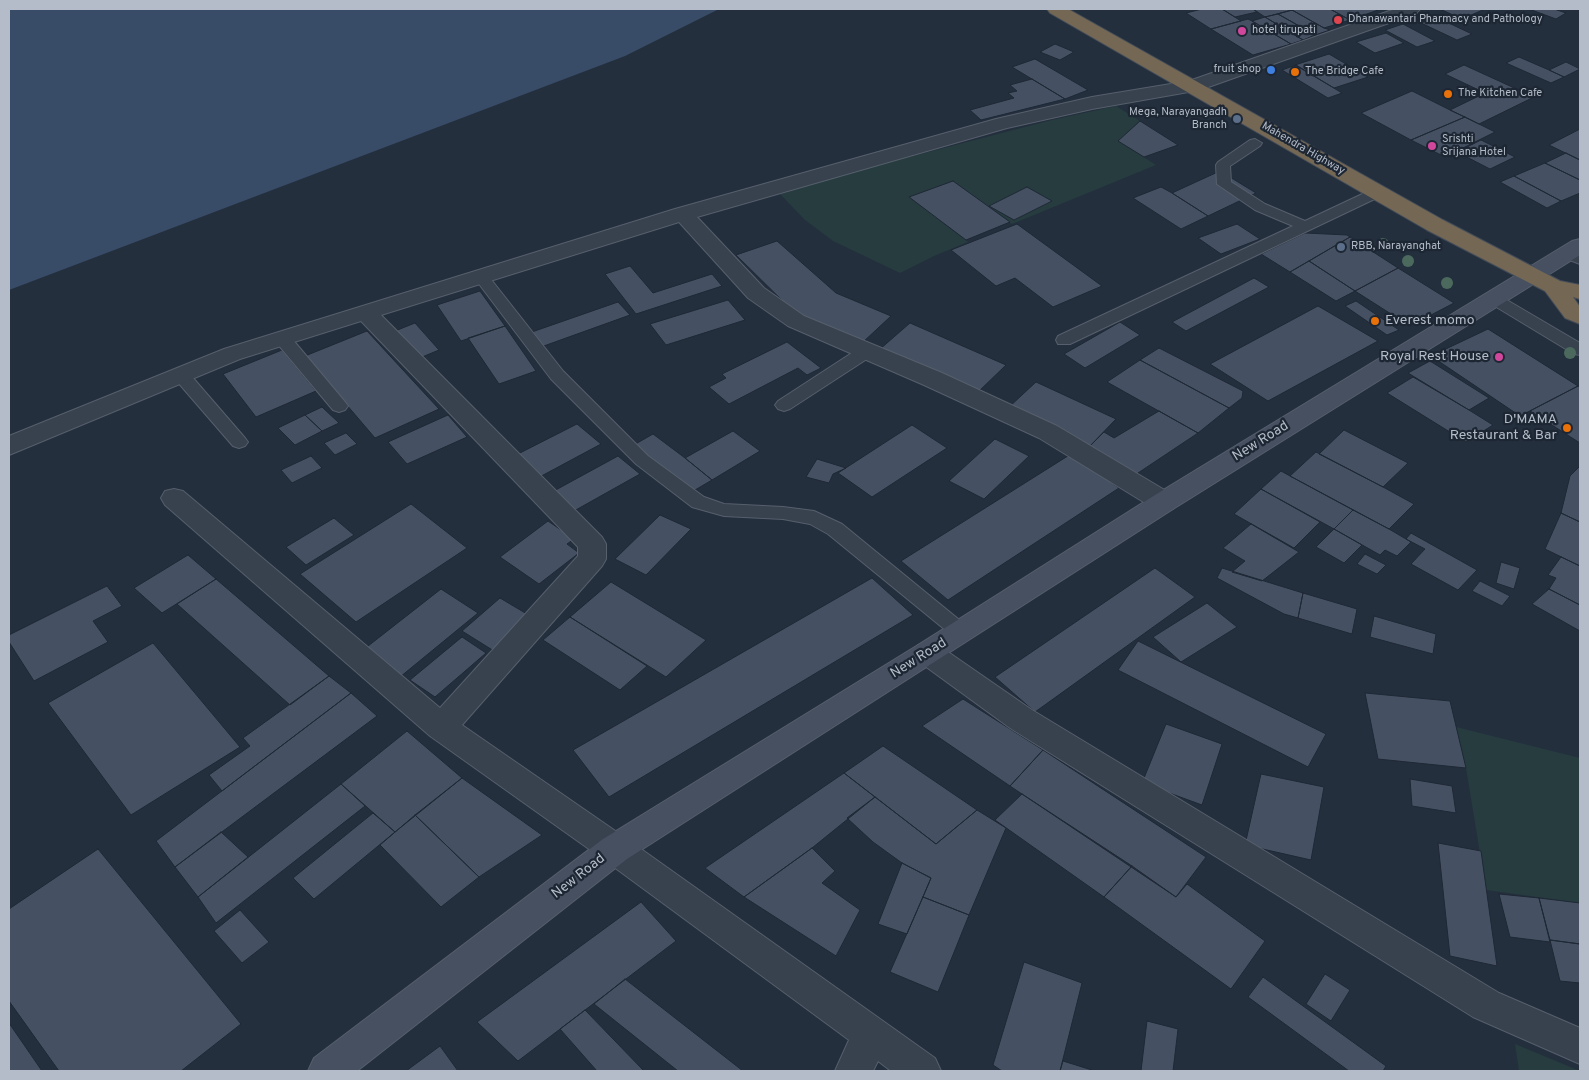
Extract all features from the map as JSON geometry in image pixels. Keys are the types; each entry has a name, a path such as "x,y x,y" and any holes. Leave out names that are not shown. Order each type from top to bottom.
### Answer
{"highway":[{"name":"Mahendra Highway","path":"1056,9 1378,192 1542,281 1580,292"},
{"name":"Mahendra Highway","path":"1542,281 1573,313 1580,317"}],"street":[{"path":"9,446 232,354 365,312 682,214 1003,123 1092,103 1193,86 1411,9"},
{"path":"682,214 756,293 796,321 1048,432 1164,502"},
{"name":"New Road","path":"327,1071 615,849 928,653 1164,502 1494,299 1542,281 1576,253"},
{"path":"365,312 592,544 592,559 441,727"},
{"path":"174,498 441,727 615,849 922,1071"},
{"path":"928,653 1021,719 1486,1005 1580,1046"},
{"path":"854,1071 871,1035"}],"lane":[{"path":"1256,143 1222,165 1224,184 1260,207 1305,226"},
{"path":"1064,340 1378,192"},
{"path":"481,276 558,375 642,460 698,502 724,510 783,513 814,518 828,526 961,632"},
{"path":"1494,299 1580,350"},
{"path":"282,338 339,406"},
{"path":"784,406 867,351"},
{"path":"181,375 239,442"}],"green space":[{"path":"1116,106 1140,121 1119,141 1156,165 1012,224 953,181 910,197 968,242 900,273 833,241 805,220 780,194 859,170 1052,120"},
{"path":"1456,727 1580,758 1580,903 1486,890 1466,768"},
{"path":"1515,1044 1580,1071 1519,1071"}],"water":[{"path":"9,9 719,9 625,56 9,290"}],"building":[{"path":"1202,9 1222,9 1241,21 1211,29 1186,13"},
{"path":"1222,9 1253,9 1257,12 1235,17"},
{"path":"1253,9 1289,9 1292,10 1265,17"},
{"path":"1330,9 1350,20 1324,28 1292,10"},
{"path":"1330,9 1374,9 1378,10 1350,20"},
{"path":"1485,9 1462,19 1442,10"},
{"path":"1529,9 1554,9 1566,13 1556,19"},
{"path":"1292,10 1330,30 1315,35 1278,14"},
{"path":"1278,14 1315,35 1303,40 1265,17"},
{"path":"1265,17 1303,40 1291,44 1252,21"},
{"path":"1436,17 1472,34 1457,40 1421,23"},
{"path":"1248,19 1291,44 1253,55 1211,29"},
{"path":"1403,24 1435,41 1417,47 1385,30"},
{"path":"1386,33 1404,43 1375,53 1356,42"},
{"path":"1055,44 1074,52 1060,60 1040,52"},
{"path":"1329,54 1368,77 1334,88 1295,65"},
{"path":"1519,57 1564,77 1551,83 1506,63"},
{"path":"1035,59 1088,90 1065,99 1012,67"},
{"path":"1566,62 1580,69 1564,77 1549,70"},
{"path":"1296,65 1342,93 1328,98 1282,70"},
{"path":"1464,65 1534,97 1479,124 1450,110 1485,93 1445,74"},
{"path":"1032,79 1065,99 981,120 970,110 1014,98 1008,93 1017,91 1010,85"},
{"path":"1412,91 1465,117 1411,140 1361,113"},
{"path":"1465,117 1495,132 1445,157 1411,140"},
{"path":"1140,121 1178,145 1144,157 1118,141"},
{"path":"1580,129 1580,160 1549,145"},
{"path":"1481,140 1515,157 1490,169 1457,152"},
{"path":"1566,153 1580,160 1580,180 1545,163"},
{"path":"1545,163 1580,180 1580,193 1561,201 1514,176"},
{"path":"1220,171 1256,193 1208,216 1172,193"},
{"path":"1514,176 1561,201 1547,208 1500,182"},
{"path":"953,181 1010,222 966,240 909,197"},
{"path":"1027,187 1052,201 1014,220 989,206"},
{"path":"1161,187 1208,216 1181,229 1133,198"},
{"path":"1017,224 1102,286 1053,307 1015,278 996,286 951,250"},
{"path":"1237,224 1260,239 1221,254 1198,238"},
{"path":"1305,233 1347,235 1350,237 1290,272 1261,254"},
{"path":"1350,237 1398,268 1355,291 1309,261"},
{"path":"777,241 836,293 891,316 862,343 798,316 736,255"},
{"path":"1309,261 1355,291 1336,301 1290,272"},
{"path":"630,266 653,293 712,274 722,286 636,314 605,274"},
{"path":"1398,268 1454,303 1410,326 1355,291"},
{"path":"1254,278 1269,287 1186,331 1172,322"},
{"path":"480,291 505,326 461,341 437,305"},
{"path":"728,300 745,320 666,345 650,324"},
{"path":"1356,301 1399,330 1387,335 1345,306"},
{"path":"618,302 630,315 541,347 529,333"},
{"path":"1318,306 1378,341 1268,401 1210,364"},
{"path":"1120,322 1140,335 1085,368 1064,354"},
{"path":"415,323 439,350 415,360 390,333"},
{"path":"910,323 1006,365 976,394 879,350"},
{"path":"505,326 536,371 499,384 468,338"},
{"path":"1488,329 1578,386 1520,416 1431,356"},
{"path":"367,331 439,409 375,438 305,356"},
{"path":"787,342 821,368 807,375 798,368 729,404 709,387 726,378 722,374"},
{"path":"1159,348 1243,391 1242,398 1229,408 1140,360"},
{"path":"282,350 316,391 256,417 223,374"},
{"path":"1140,360 1229,408 1198,433 1107,382"},
{"path":"1430,361 1489,398 1469,410 1408,373"},
{"path":"1413,377 1493,425 1466,442 1387,393"},
{"path":"1036,382 1116,419 1089,447 1008,408"},
{"path":"1578,386 1580,387 1580,443 1530,411"},
{"path":"322,407 339,423 322,431 305,415"},
{"path":"1159,411 1198,433 1135,475 1089,447 1104,432 1114,438"},
{"path":"305,415 322,431 295,445 278,428"},
{"path":"448,415 467,437 407,464 388,442"},
{"path":"577,424 601,444 534,480 510,458"},
{"path":"912,425 947,448 872,497 838,473"},
{"path":"1344,430 1408,463 1383,487 1319,454"},
{"path":"733,431 760,451 712,480 685,458"},
{"path":"346,433 357,444 335,455 324,443"},
{"path":"653,434 712,480 690,493 632,446"},
{"path":"995,439 1029,456 984,499 949,481"},
{"path":"1316,452 1414,504 1389,529 1290,476"},
{"path":"1071,454 1119,488 948,600 901,561"},
{"path":"311,456 322,468 292,483 281,470"},
{"path":"618,456 640,474 574,511 552,492"},
{"path":"817,459 846,468 833,474 829,483 806,477"},
{"path":"1580,466 1580,522 1561,513 1570,476"},
{"path":"1281,471 1353,510 1334,529 1261,489"},
{"path":"1261,489 1320,522 1294,548 1234,514"},
{"path":"411,504 467,548 356,622 300,574"},
{"path":"1353,510 1411,542 1397,556 1385,550 1380,555 1334,529"},
{"path":"1561,513 1580,522 1580,566 1545,549"},
{"path":"660,515 691,529 646,575 615,559"},
{"path":"334,518 354,535 306,565 286,547"},
{"path":"548,521 574,539 567,544 579,553 539,584 500,557"},
{"path":"1251,524 1299,552 1262,581 1232,572 1245,561 1223,548"},
{"path":"1334,529 1362,545 1344,563 1316,547"},
{"path":"1411,533 1477,570 1458,590 1411,564 1425,549 1406,539"},
{"path":"1365,554 1386,565 1377,574 1357,564"},
{"path":"188,555 216,579 162,613 134,588"},
{"path":"1561,557 1580,566 1580,605 1549,589 1556,578 1548,575"},
{"path":"1501,562 1520,568 1514,589 1496,583"},
{"path":"1155,568 1195,597 1035,712 995,677"},
{"path":"1222,568 1303,593 1298,618 1284,614 1217,578"},
{"path":"872,578 913,615 609,797 573,750"},
{"path":"216,579 329,676 290,705 177,604"},
{"path":"1480,581 1510,596 1502,606 1472,591"},
{"path":"611,582 706,640 666,677 570,617"},
{"path":"107,586 122,606 93,621 108,642 34,681 9,642 9,635"},
{"path":"441,589 478,613 400,677 363,650"},
{"path":"1549,589 1580,605 1580,631 1532,604"},
{"path":"1303,593 1357,609 1352,634 1298,618"},
{"path":"500,598 532,617 494,651 462,631"},
{"path":"1207,603 1237,627 1181,662 1153,637"},
{"path":"1374,616 1436,634 1433,654 1370,637"},
{"path":"570,617 647,666 620,690 543,640"},
{"path":"462,637 486,653 435,697 410,680"},
{"path":"1138,641 1326,734 1308,767 1118,670"},
{"path":"153,643 240,747 131,815 48,703"},
{"path":"329,676 351,693 222,791 209,775 250,746 243,738"},
{"path":"351,693 377,716 175,867 156,841"},
{"path":"1365,693 1450,701 1466,768 1378,759"},
{"path":"963,699 1043,750 1010,786 922,726"},
{"path":"1166,724 1222,744 1202,805 1142,783"},
{"path":"407,731 462,778 395,832 341,784"},
{"path":"883,746 977,810 936,844 844,773"},
{"path":"1043,750 1206,857 1176,897 1010,786"},
{"path":"844,773 875,797 812,848 744,897 705,868"},
{"path":"1261,774 1324,787 1311,860 1245,845"},
{"path":"462,778 542,835 479,877 415,815"},
{"path":"1410,779 1452,786 1456,813 1412,806"},
{"path":"341,784 365,806 216,923 198,897"},
{"path":"1022,794 1132,866 1104,897 995,820"},
{"path":"875,797 936,844 977,810 1006,828 969,915 923,897 931,878 902,863 873,842 847,818"},
{"path":"373,813 395,832 314,899 293,878"},
{"path":"415,815 479,877 441,907 380,845"},
{"path":"221,832 248,857 198,897 175,867"},
{"path":"1438,843 1481,851 1497,966 1450,956"},
{"path":"812,848 835,871 822,883 860,910 836,956 744,897"},
{"path":"98,849 241,1024 181,1071 59,1071 9,1001 9,909"},
{"path":"902,863 931,878 907,934 878,924"},
{"path":"1132,866 1176,897 1187,884 1265,941 1231,989 1104,897"},
{"path":"1499,894 1539,898 1550,942 1510,937"},
{"path":"923,897 969,915 938,992 890,972"},
{"path":"1539,898 1580,903 1580,944 1550,940"},
{"path":"641,902 676,941 518,1061 477,1022"},
{"path":"240,910 269,942 242,963 214,931"},
{"path":"1550,940 1580,944 1580,983 1560,981"},
{"path":"1024,962 1082,983 1060,1071 1002,1071 993,1065"},
{"path":"1325,974 1350,990 1331,1021 1306,1004"},
{"path":"1263,977 1386,1066 1383,1071 1349,1071 1248,997"},
{"path":"625,979 743,1071 678,1071 594,1004"},
{"path":"585,1010 644,1071 597,1071 560,1029"},
{"path":"1147,1021 1178,1029 1173,1071 1141,1071"},
{"path":"9,1023 42,1071 9,1071"},
{"path":"440,1046 458,1071 406,1071"},
{"path":"1063,1061 1095,1071 1060,1071"}],"place":[{"name":"Dhanawantari Pharmacy and Pathology","path":"1338,20"},
{"name":"hotel tirupati","path":"1242,31"},
{"name":"fruit shop","path":"1271,70"},
{"name":"The Bridge Cafe","path":"1295,72"},
{"name":"The Kitchen Cafe","path":"1448,94"},
{"name":"Mega, Narayangadh Branch","path":"1237,119"},
{"name":"Srishti Srijana Hotel","path":"1432,146"},
{"name":"RBB, Narayanghat","path":"1341,247"},
{"name":"Everest momo","path":"1375,321"},
{"name":"Royal Rest House","path":"1499,357"},
{"name":"D'MAMA Restaurant & Bar","path":"1567,428"}]}
